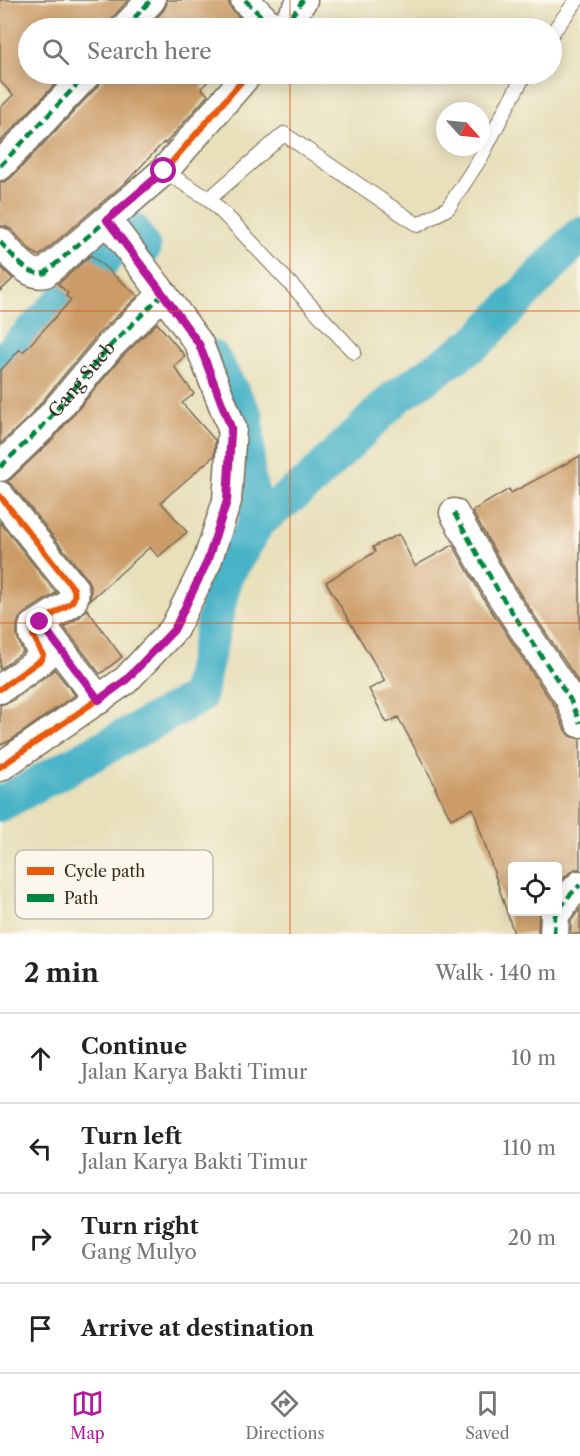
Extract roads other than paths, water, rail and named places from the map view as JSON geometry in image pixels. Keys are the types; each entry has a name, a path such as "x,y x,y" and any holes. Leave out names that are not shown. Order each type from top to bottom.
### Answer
{"street":[{"path":"135,18 152,0"},
{"path":"245,0 263,18"},
{"path":"290,18 303,0"},
{"path":"0,166 78,84"},
{"path":"0,242 29,271 39,275 45,273 111,224 164,171 239,84"},
{"path":"0,767 126,680 174,630 207,562 227,501 231,428 199,344 111,224"},
{"name":"Gang Sueb","path":"0,467 42,427 110,346 163,294"},
{"path":"0,496 74,588 75,597 71,603 33,627 32,632 43,652 42,659 0,689"},
{"path":"454,513 500,594 570,699 580,723"},
{"path":"40,622 99,700"},
{"path":"554,934 555,915 568,896 580,885"}],"lane":[{"path":"562,20 577,0"},
{"path":"209,199 284,134 418,225 448,208 481,157 519,84"},
{"path":"164,171 209,199 354,352"}],"waterway":[{"path":"0,365 132,230 143,248"},
{"path":"0,804 198,697 224,578 258,521 309,482 395,398 479,340 580,235"},
{"path":"212,358 246,418 247,475 258,521"}]}
